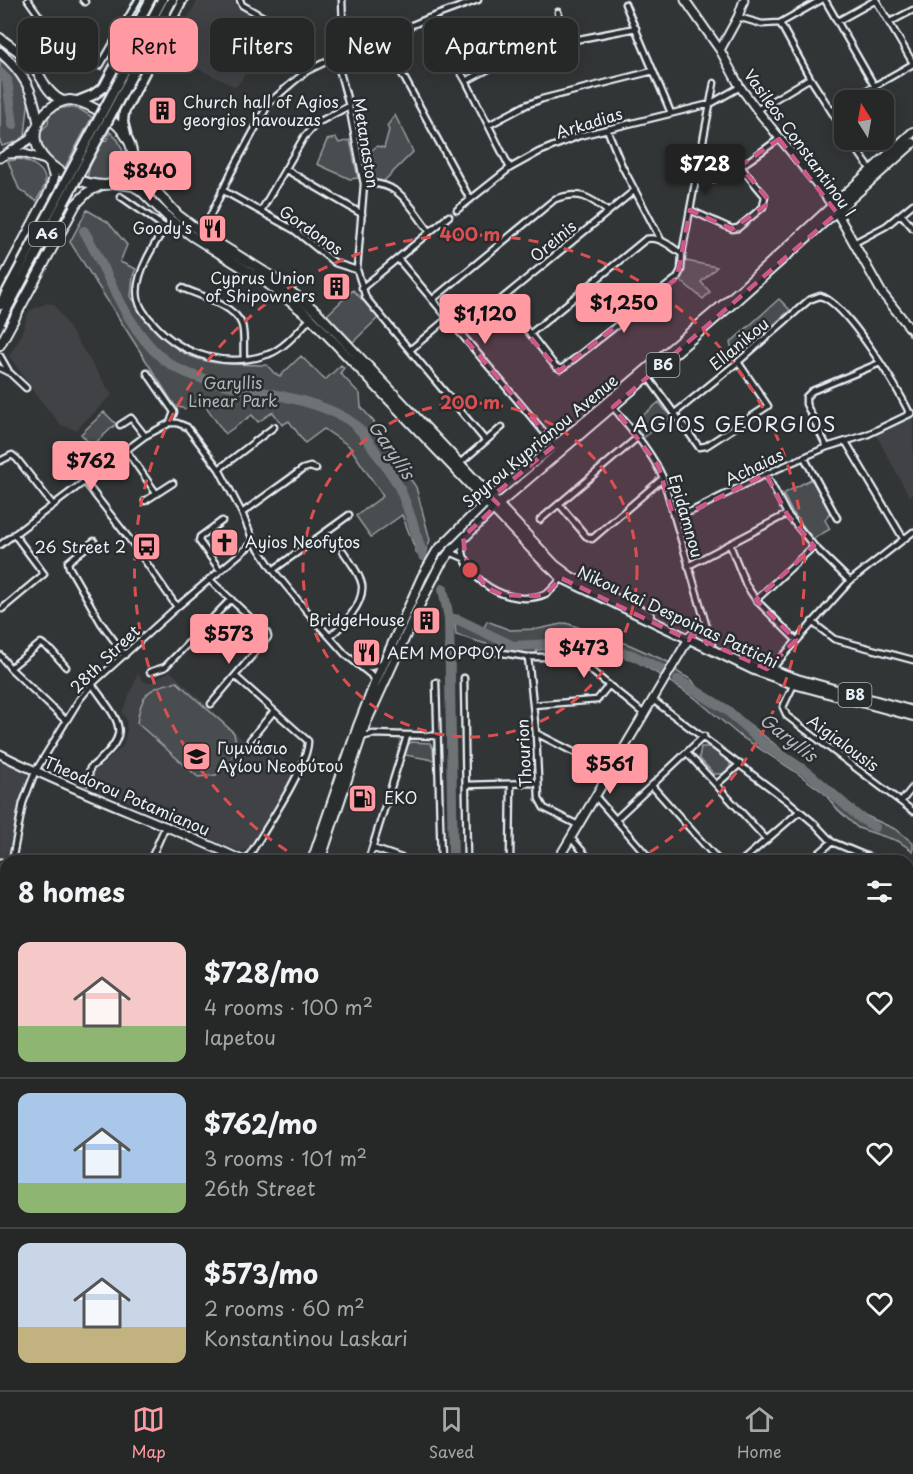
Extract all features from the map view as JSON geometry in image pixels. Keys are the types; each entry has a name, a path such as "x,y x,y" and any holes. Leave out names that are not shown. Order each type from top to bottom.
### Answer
{"highway":[{"path":"78,101 93,95 104,87 150,0"},
{"name":"A6","path":"0,322 162,0"},
{"name":"A6","path":"0,305 172,0"},
{"path":"126,134 123,122 129,100 182,0"}],"main road":[{"name":"Vasileos Constantinou I","path":"686,0 720,50 740,87 820,188 882,293 913,332"},
{"path":"720,50 738,17 744,0"},
{"path":"0,38 29,61 50,93 63,101"},
{"path":"0,52 27,82 34,98 36,140 54,177 50,191 0,285"},
{"path":"2,156 29,140 52,105 63,101 78,101 98,110 126,134"},
{"name":"Spyrou Kyprianou Avenue","path":"322,855 365,725 440,565 462,537 648,377 834,209 913,132"},
{"name":"B8","path":"126,134 132,151 131,158"},
{"name":"Spyrou Kyprianou Avenue","path":"314,855 375,683 419,583 437,551 488,499 588,419 913,143"},
{"path":"2,156 22,153 47,162"},
{"path":"113,183 126,172 131,158"},
{"name":"Nikou kai Despoinas Pattichi","path":"131,158 138,171 178,215 268,274 314,315 460,463 488,499"},
{"name":"B8","path":"47,162 81,181 102,185 113,183"},
{"name":"Nikou kai Despoinas Pattichi","path":"113,183 133,186 140,190 172,221 192,236 314,315 488,499 549,568 561,578 690,638 712,645 771,671 794,684 913,716"},
{"path":"0,346 76,204 88,192 102,185"},
{"name":"Nikou kai Despoinas Pattichi","path":"495,507 567,574 739,663 913,711"},
{"path":"561,855 690,638"},
{"name":"Theodorou Potamianou","path":"0,754 35,772 166,825 232,855"}],"street":[{"path":"28,0 76,67 84,64 100,66 138,0"},
{"path":"342,0 343,18"},
{"path":"429,18 475,0"},
{"path":"738,17 762,24 780,23 823,0 838,21 875,87"},
{"path":"838,21 876,0 913,64 869,90"},
{"path":"241,3 265,18"},
{"path":"625,4 671,113"},
{"path":"890,22 913,10"},
{"path":"558,12 559,18"},
{"path":"780,23 834,116"},
{"path":"578,39 636,28"},
{"path":"202,232 269,103 307,71 326,62"},
{"path":"489,125 542,99 653,71"},
{"name":"Metanaston","path":"340,72 364,184 357,270"},
{"path":"401,72 470,199"},
{"path":"461,72 510,168"},
{"path":"466,81 483,72"},
{"path":"757,110 810,78"},
{"path":"500,301 560,369 677,278 681,270 714,83"},
{"name":"Arkadias","path":"457,210 510,168 539,152 579,136 710,104 740,87"},
{"path":"261,211 304,137 317,123 349,106"},
{"path":"607,129 661,240"},
{"path":"697,181 716,179 740,166 779,139"},
{"path":"857,150 872,170"},
{"path":"690,210 732,229 738,228 763,207 765,196 740,166"},
{"path":"285,169 362,214"},
{"path":"364,184 380,183 395,188 430,232"},
{"name":"Gordonos","path":"222,190 294,230 335,263 357,270 362,288 376,310 485,440"},
{"name":"Oreinis","path":"460,333 635,190"},
{"path":"432,300 555,199 571,195 590,197 608,212"},
{"path":"120,196 166,228"},
{"path":"854,243 870,236 913,204"},
{"path":"902,214 913,228"},
{"path":"362,288 449,216"},
{"path":"172,221 139,276 137,298 143,312 163,334 180,347 213,358 244,359 269,354 279,349 314,315"},
{"path":"530,334 646,239 661,240 682,254"},
{"path":"398,259 555,445"},
{"path":"182,288 220,303 239,319 243,328 244,359"},
{"name":"Ellanikou","path":"675,413 809,300 820,296 831,301 850,322 880,363"},
{"path":"410,350 448,318"},
{"path":"0,356 10,374"},
{"path":"648,377 699,447 703,447 768,406 738,362"},
{"path":"827,447 806,404 806,397 812,391 880,363 912,414"},
{"path":"0,368 26,388"},
{"path":"147,373 174,412 173,423"},
{"name":"Epidamnou","path":"613,407 638,437 663,478 712,645"},
{"name":"Achaias","path":"673,515 692,511 765,474 912,414"},
{"path":"120,425 133,416 145,436"},
{"path":"0,545 145,436 173,423 187,427 219,469 254,542 273,570 304,609 345,654 371,675 375,683"},
{"path":"219,469 274,427"},
{"path":"460,463 502,428"},
{"path":"540,520 638,437"},
{"path":"846,442 903,538"},
{"path":"126,450 156,494"},
{"path":"0,461 12,455 17,459 53,505"},
{"path":"804,457 837,518"},
{"path":"242,513 303,469 310,467 316,470"},
{"path":"765,474 788,514 814,546 850,581"},
{"path":"559,504 586,536 592,539 663,478"},
{"path":"85,482 134,545 177,607"},
{"path":"145,501 173,483"},
{"path":"688,566 788,514"},
{"path":"273,570 349,515"},
{"path":"220,570 199,541 200,537 222,521"},
{"path":"771,671 850,581 913,532"},
{"path":"2,609 44,574 14,534"},
{"path":"462,537 466,559 481,581 487,588 503,595 523,597 546,594 561,578"},
{"path":"94,541 71,557 68,561 69,567 97,616 124,655"},
{"name":"28th Street","path":"13,855 23,803 35,772 65,720 92,684 177,607 254,542"},
{"path":"730,545 746,585 756,600 796,640"},
{"path":"756,600 814,546"},
{"path":"330,636 346,624 362,591 360,580 344,551"},
{"path":"450,552 466,559"},
{"path":"209,579 267,633 268,637 211,704"},
{"path":"150,672 165,667 231,599"},
{"path":"812,622 834,639 913,660"},
{"path":"10,668 41,643 52,651 66,667"},
{"path":"489,651 528,657 577,659 644,714"},
{"path":"0,655 10,668 65,720"},
{"path":"784,656 780,664 784,675"},
{"name":"Thourion","path":"528,657 536,734 539,799 544,808 578,825"},
{"path":"358,665 370,667 383,664"},
{"path":"235,676 309,741 309,748 271,821 249,855"},
{"path":"464,678 467,855"},
{"path":"436,682 441,855"},
{"path":"88,782 90,768 118,740 120,730 117,721 92,684"},
{"name":"Aigialousis","path":"794,684 783,708 787,716 913,811"},
{"path":"533,705 597,700 609,685"},
{"path":"653,700 704,736 800,811 831,842 863,855"},
{"path":"250,740 274,711"},
{"path":"365,725 373,734"},
{"path":"361,736 373,734 438,736"},
{"path":"536,734 611,771"},
{"path":"370,855 407,736"},
{"path":"616,819 704,736"},
{"path":"687,753 767,840"},
{"path":"717,784 741,764"},
{"path":"466,785 537,783"},
{"path":"510,855 511,784"},
{"path":"652,786 714,855"},
{"path":"902,802 913,787"},
{"path":"595,796 647,855"},
{"path":"749,855 800,811"},
{"path":"153,855 166,825"},
{"path":"571,838 586,855"},
{"path":"817,855 831,842"},
{"path":"372,848 392,855"}],"highlighted area":[{"path":"779,139 837,213 613,407 658,465 673,515 692,511 766,474 787,514 814,546 756,600 796,640 767,669 691,635 689,640 561,578 546,594 535,596 503,595 487,588 466,559 463,537 498,504 491,497 555,445 460,333 500,301 559,371 677,278 690,210 732,229 770,202 740,166"}],"shaded area":[{"path":"198,0 235,0 236,7 258,18 210,18 210,72 247,72 236,87 198,69 198,18 188,18"},
{"path":"47,303 54,304 112,395 76,430 61,425 9,356 19,340 29,311"},
{"path":"913,416 913,494 909,496 876,435"},
{"name":"Γυμνάσιο Αγίου Νεοφύτου","path":"170,671 252,748 262,739 295,770 278,805 253,843 245,851 238,851 113,795 101,794 92,783 92,775 96,768 123,746 127,730 126,719 122,713 138,673 142,680 148,683"},
{"path":"0,759 30,772 9,855 0,855"}],"green space":[{"path":"0,60 10,68 29,96 25,136 16,142 2,146 0,141"},
{"path":"70,107 81,110 92,117 64,169 45,155 38,134 48,124 49,112"},
{"path":"395,115 413,152 383,182 370,181 366,176 360,147 372,150 377,146 384,148 389,130 387,126"},
{"path":"110,132 118,140 125,156 115,165 113,177 101,182 86,180 96,148 108,139"},
{"path":"336,138 339,143 350,140 358,178 350,179 317,164 327,140"},
{"path":"19,159 33,164 43,174 45,184 36,201 19,189 8,161"},
{"name":"Garyllis Linear Park","path":"87,210 108,222 127,245 120,262 136,269 131,297 161,335 183,353 218,363 267,365 280,376 301,356 325,380 341,365 344,368 340,373 360,394 361,407 374,422 381,437 416,487 430,540 425,553 417,554 402,515 371,537 356,516 383,496 349,446 324,429 305,443 289,421 282,425 273,412 258,422 252,415 225,434 200,398 185,409 175,406 70,242"},
{"path":"686,261 717,267 701,282 710,292 703,299 680,280"},
{"path":"353,290 379,317 353,342 327,315"},
{"path":"779,299 790,310 735,359 730,343"},
{"path":"659,402 671,417 642,439 631,425"},
{"path":"104,412 116,424 92,446 81,434"},
{"path":"811,479 830,512 825,520 830,529 813,539 791,510 783,494"},
{"path":"454,616 484,628 487,621 510,630 538,629 566,623 630,645 668,662 679,673 692,680 695,685 748,723 862,814 897,830 913,843 913,851 898,841 858,828 838,810 824,793 740,736 695,698 632,659 581,648 537,650 535,655 520,654 456,635"},
{"path":"177,682 234,733 237,748 229,763 216,775 198,777 137,723 141,705 148,694 159,686"},
{"path":"411,742 430,743 434,760 405,755 407,746"},
{"path":"701,747 711,747 730,761 730,768 723,774 714,774 699,758"}],"waterway":[{"name":"Garyllis","path":"0,73 7,80 13,125"},
{"name":"Garyllis","path":"84,231 137,330 149,345 170,364 211,381 309,403 335,413 355,425 397,483 423,556"},
{"name":"Garyllis","path":"443,589 449,618 459,620 513,646 572,643 632,655 663,670"},
{"name":"Garyllis","path":"449,618 453,855"},
{"name":"Garyllis","path":"678,680 727,710 763,743 810,774 860,818 875,827"}],"place":[{"name":"Church hall of Agios georgios havouzas","path":"162,111"},
{"name":"Goody's","path":"213,228"},
{"name":"Cyprus Union of Shipowners","path":"336,287"},
{"name":"Ayios Neofytos","path":"224,542"},
{"name":"26 Street 2","path":"147,547"},
{"name":"BridgeHouse","path":"426,620"},
{"name":"ΑΕΜ ΜΟΡΦΟΥ","path":"366,653"},
{"name":"Γυμνάσιο Αγίου Νεοφύτου","path":"196,757"},
{"name":"EKO","path":"363,798"}],"district":[{"name":"AGIOS GEORGIOS","path":"735,425"}]}
